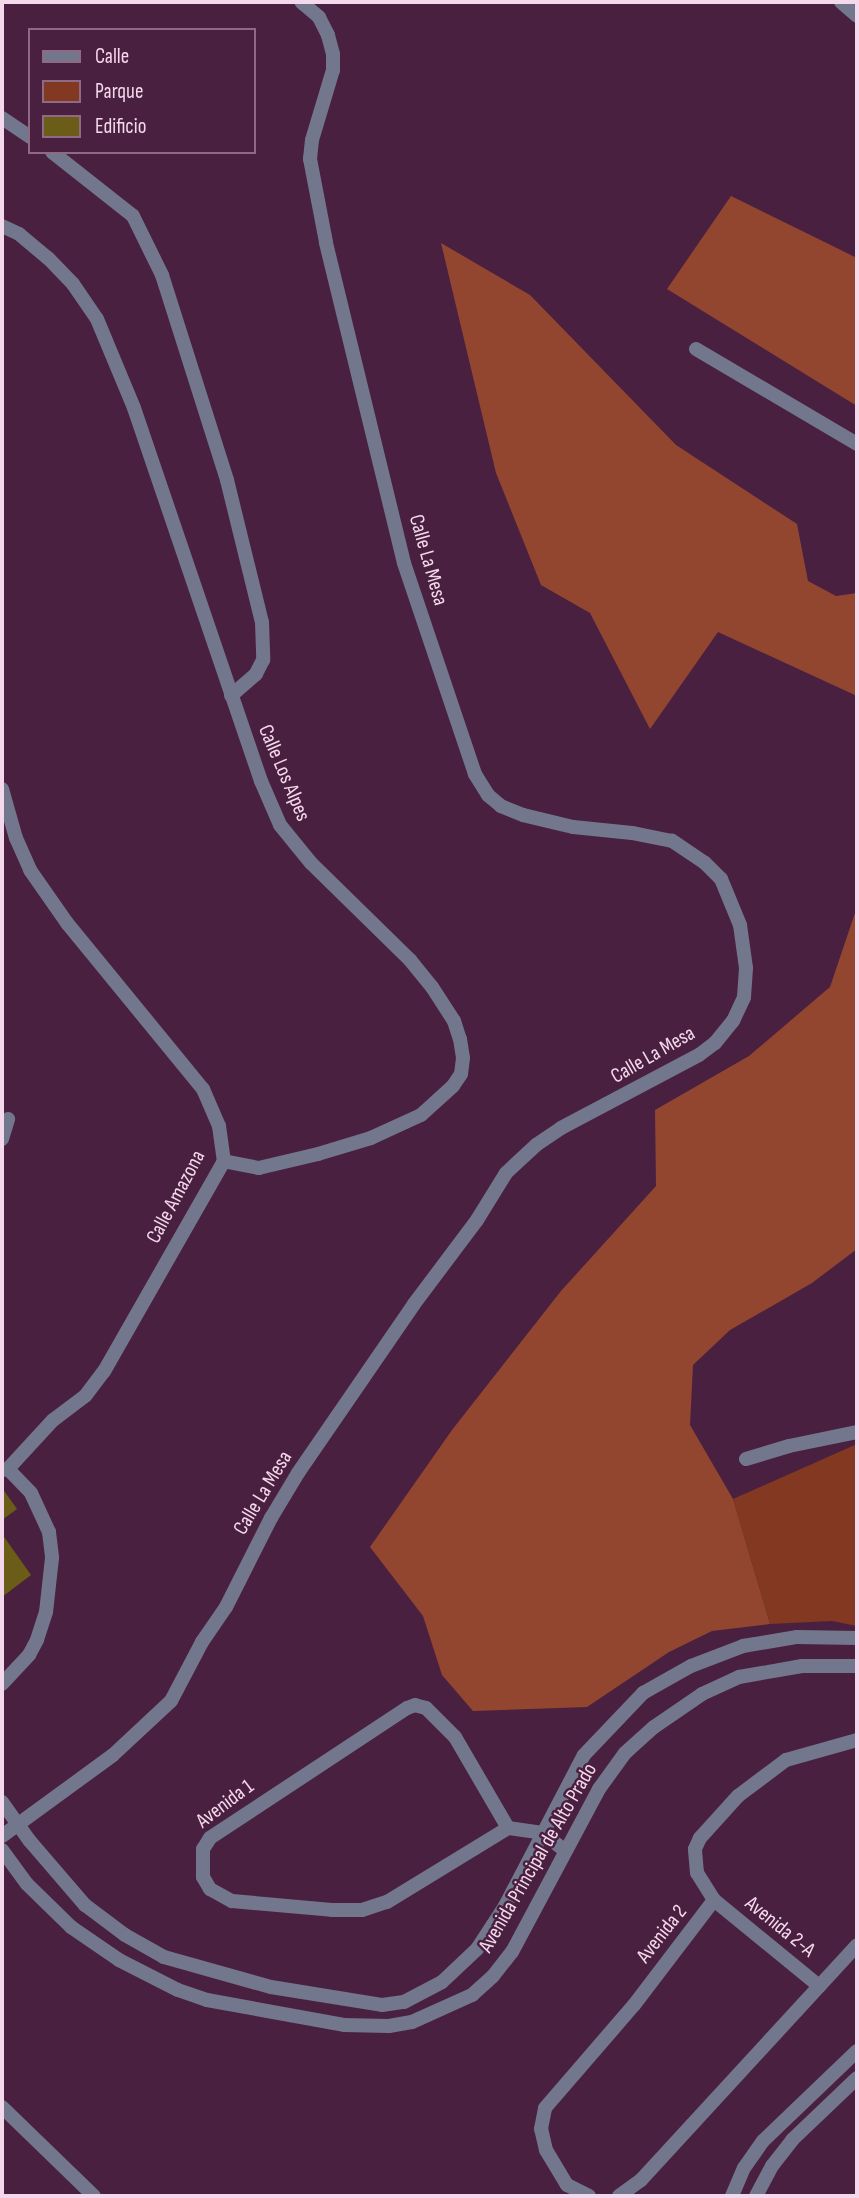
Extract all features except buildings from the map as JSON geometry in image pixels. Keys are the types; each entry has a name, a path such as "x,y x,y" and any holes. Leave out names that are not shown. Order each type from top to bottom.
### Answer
{"street":[{"name":"Calle La Mesa","path":"2,1836 20,1826 113,1755 171,1701 202,1642 226,1607 271,1518 298,1473 414,1304 477,1220 506,1173 536,1145 561,1128 699,1055 715,1043 733,1021 744,996 746,968 740,925 721,879 705,863 672,841 632,833 573,827 523,815 502,806 488,795 475,774 404,563 323,229 310,159 312,140 333,70 333,54 319,17 301,2"},
{"path":"841,2 857,16"},
{"path":"2,118 28,136"},
{"path":"55,154 133,216 162,275 227,480 262,622 262,660 256,674 231,696"},
{"name":"Calle Los Alpes","path":"2,226 19,233 48,258 74,284 97,319 134,408 231,696 261,781 280,825 311,863 410,960 432,987 454,1021 463,1058 461,1074 443,1096 421,1115 371,1138 259,1168 224,1161"},
{"path":"696,349 857,444"},
{"name":"Calle Amazona","path":"2,789 4,807 30,870 46,894 203,1089 219,1126 224,1161 104,1371 85,1396 52,1420 5,1470"},
{"path":"2,1139 8,1119"},
{"path":"746,1459 789,1446 857,1432"},
{"path":"2,1684 23,1662 37,1640 46,1612 52,1558 49,1532 31,1493 5,1470"},
{"name":"Avenida Principal de Alto Prado","path":"2,1802 86,1905 114,1927 164,1957 271,1987 382,2005 404,2002 423,1994 463,1965 494,1925 584,1755 643,1693 691,1666 743,1646 797,1637 857,1638"},
{"name":"Avenida Principal de Alto Prado","path":"2,1850 27,1884 71,1927 119,1960 156,1980 207,2000 282,2016 368,2026 412,2022 472,1995 512,1952 599,1789 625,1753 684,1705 717,1686 757,1672 802,1666 857,1666"},
{"name":"Avenida 1","path":"415,1706 426,1708 455,1737 508,1828 387,1902 362,1910 232,1901 209,1889 203,1877 203,1849 209,1838 407,1708 415,1706"},
{"name":"Avenida 2","path":"589,2196 567,2185 551,2160 541,2129 545,2108 634,2004 714,1900 697,1874 695,1849 717,1817 763,1774 786,1760 857,1740"},
{"path":"508,1828 543,1833 565,1851"},
{"name":"Avenida 2-A","path":"714,1900 819,1986"},
{"path":"619,2196 641,2180 857,1945"},
{"path":"732,2196 744,2168 763,2141 857,2051"},
{"path":"756,2196 772,2166 792,2140 857,2078"},
{"path":"2,2107 94,2196"}],"green space":[{"path":"857,1444 857,1626 832,1621 770,1624 733,1499"}],"shaded area":[{"path":"731,196 857,258 857,406 667,289"},
{"path":"441,243 530,295 676,445 797,524 808,581 836,596 857,593 857,696 718,632 650,729 590,613 541,585 496,473"},
{"path":"857,907 857,1249 812,1283 730,1330 693,1365 690,1425 733,1499 770,1624 712,1631 669,1652 587,1707 473,1711 442,1675 423,1616 370,1547 452,1430 561,1291 656,1186 655,1110 749,1056 830,987"}]}
